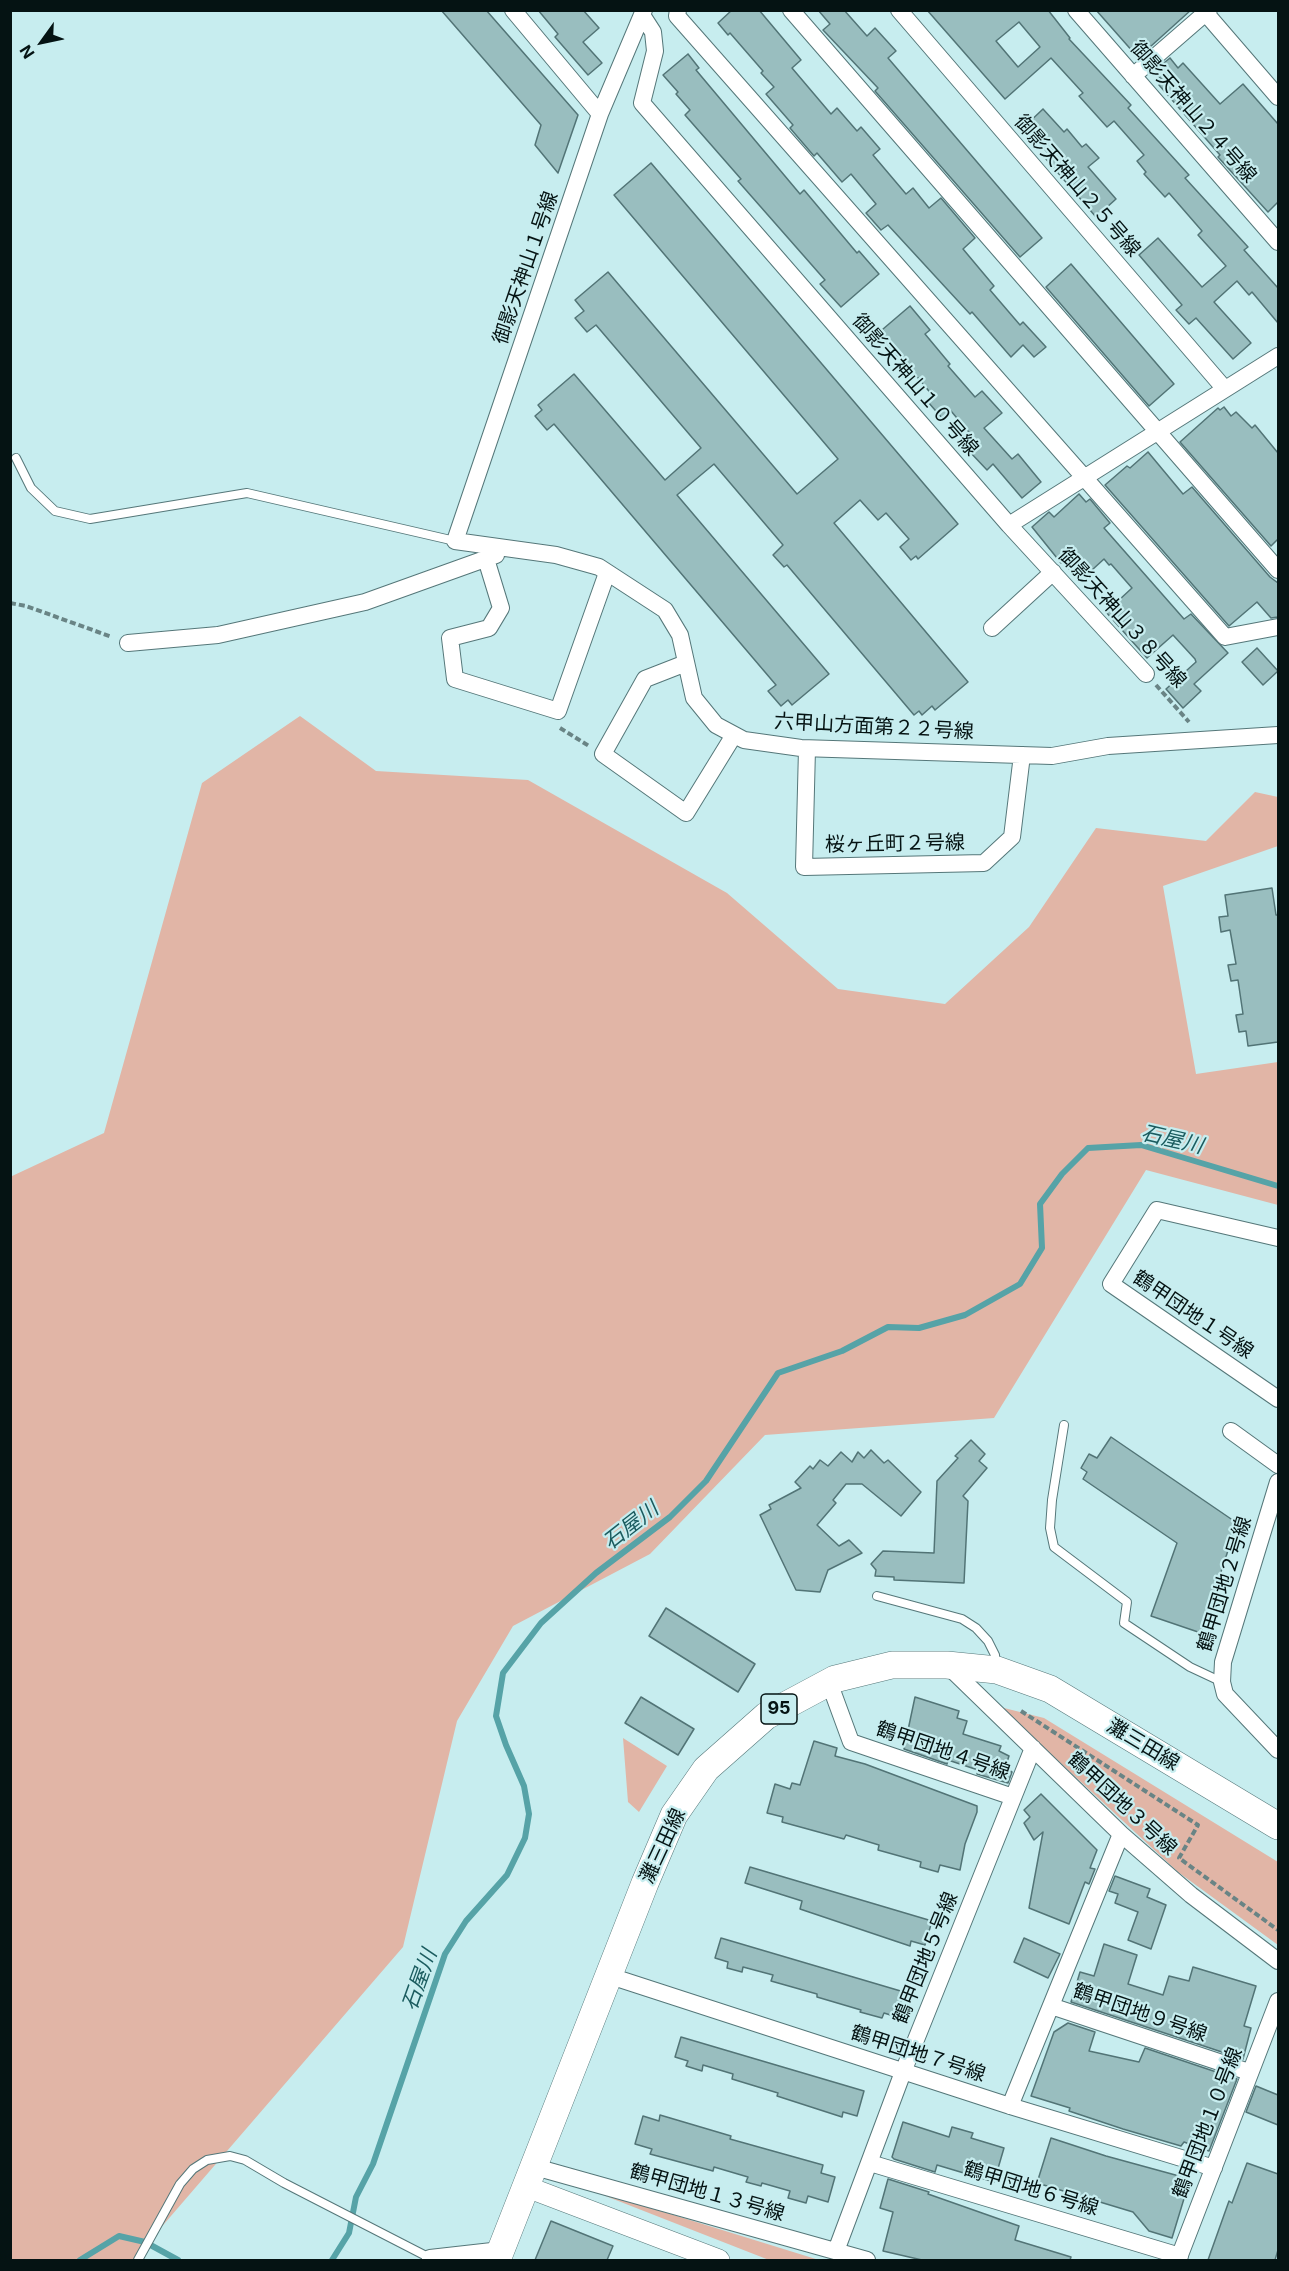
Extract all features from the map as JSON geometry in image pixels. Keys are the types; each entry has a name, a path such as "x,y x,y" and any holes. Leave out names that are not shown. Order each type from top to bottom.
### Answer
{"main road":[{"name":"灘三田線","path":"499,2255 645,1883 674,1815 706,1769 766,1716 835,1679 892,1665 947,1665 997,1670 1050,1689 1278,1826"}],"street":[{"path":"513,10 600,114"},
{"path":"678,10 677,15 684,24 1225,637 1278,627"},
{"path":"791,10 1278,570"},
{"name":"御影天神山２５号線","path":"899,10 1224,388"},
{"name":"御影天神山２４号線","path":"1076,10 1278,242"},
{"path":"1133,76 1206,11 1278,97"},
{"name":"御影天神山１号線","path":"455,542 600,114 643,13"},
{"name":"御影天神山１０号線","path":"643,13 653,32 655,51 642,103 1009,525"},
{"path":"1009,525 1278,356"},
{"name":"御影天神山３８号線","path":"1009,525 1146,674"},
{"name":"六甲山方面第２２号線","path":"455,542 556,555 599,567 665,610 680,635 694,698 716,725 744,740 807,748 1052,756 1108,746 1278,735"},
{"path":"128,643 218,635 365,602 511,550"},
{"path":"486,559 501,608 489,628 450,638 455,679 558,711 607,573"},
{"path":"992,628 1053,572"},
{"path":"686,663 645,679 603,754 686,813 734,735"},
{"name":"桜ヶ丘町２号線","path":"807,748 804,867 984,863 1012,837 1022,755"},
{"name":"鶴甲団地１号線","path":"1278,1238 1157,1210 1111,1284 1278,1399"},
{"path":"1231,1431 1278,1465"},
{"name":"鶴甲団地２号線","path":"1278,1482 1223,1662 1222,1682 1225,1694 1278,1750"},
{"name":"鶴甲団地３号線","path":"947,1665 1121,1834 1191,1896 1278,1961"},
{"name":"鶴甲団地４号線","path":"829,1682 851,1742 1013,1797"},
{"name":"鶴甲団地５号線","path":"836,2251 903,2072 1033,1748"},
{"path":"1010,2106 1121,1834"},
{"name":"鶴甲団地７号線","path":"610,1976 903,2072 1214,2168"},
{"name":"鶴甲団地１０号線","path":"1179,2258 1278,2001"},
{"name":"鶴甲団地９号線","path":"1051,2006 1250,2072"},
{"name":"鶴甲団地６号線","path":"870,2163 1179,2258"},
{"path":"531,2177 719,2260"},
{"name":"鶴甲団地１３号線","path":"531,2177 867,2260"},
{"path":"430,2258 499,2255"}],"lane":[{"path":"16,458 31,488 55,511 90,519 247,493 455,542"},
{"path":"1064,1425 1052,1500 1050,1528 1054,1547 1127,1602 1124,1623 1190,1667 1222,1682"},
{"path":"877,1596 962,1619 976,1628 988,1641 995,1655 997,1670"},
{"path":"138,2260 180,2184 193,2169 207,2160 230,2156 245,2160 284,2183 430,2258"}],"path":[{"path":"10,603 26,606 128,643"},
{"name":"御影天神山３８号線","path":"1146,674 1204,740"},
{"path":"554,724 594,749"},
{"path":"1013,1706 1039,1720 1198,1825 1179,1858 1278,1930"}],"shaded area":[{"path":"300,716 376,771 528,780 727,893 838,989 945,1004 1029,927 1096,828 1206,841 1255,792 1278,797 1278,846 1163,886 1196,1074 1278,1062 1278,1205 1146,1170 994,1418 765,1435 650,1554 513,1626 457,1721 403,1947 133,2260 11,2260 10,1177 104,1133 202,783"},
{"path":"1000,1707 1044,1718 1278,1862 1278,1945 1178,1872"},
{"path":"623,1738 667,1766 639,1812 628,1802"},
{"path":"580,2186 819,2260 769,2260"}],"building":[{"path":"441,10 486,10 578,115 558,173 535,145 541,125"},
{"path":"538,10 583,10 599,28 583,42 602,63 588,75 555,37 558,34"},
{"path":"732,10 759,10 801,60 792,68 831,114 837,108 857,131 861,127 880,149 873,155 906,194 913,188 929,208 941,198 975,238 963,249 994,286 990,290 1020,325 1023,322 1046,347 1034,357 1023,345 1011,357 972,312 970,314 888,225 881,230 866,213 876,204 851,174 842,182 817,153 814,156 790,128 793,125 766,94 774,87 730,33 728,35 718,23"},
{"path":"818,10 844,10 867,36 875,28 896,51 888,58 1042,238 1020,257 875,91 878,88 823,30 830,24"},
{"path":"927,10 1048,10 1069,39 1131,105 1128,108 1189,175 1185,178 1248,247 1244,250 1278,288 1278,323 1252,292 1249,295 1237,281 1214,302 1251,343 1233,359 1196,318 1189,324 1176,310 1182,305 1139,255 1158,238 1202,287 1226,266 1198,235 1202,231 1169,193 1165,197 1144,174 1146,172 1137,161 1144,155 1114,121 1107,127 1079,96 1083,93 1051,58 1005,99","holes":["1019,22 1040,47 1018,67 996,41"]},
{"path":"1096,10 1191,10 1140,56 1136,51 1134,53"},
{"path":"688,54 699,68 696,70 800,194 804,190 857,253 859,251 879,274 841,307 820,284 825,280 738,181 741,179 685,115 690,110 663,75"},
{"path":"1170,58 1178,68 1183,63 1220,104 1243,84 1278,124 1278,202 1268,212 1218,157 1220,155 1159,85 1163,81 1154,71"},
{"path":"1043,109 1064,132 1067,129 1082,147 1086,144 1099,158 1088,167 1116,199 1096,217 1046,159 1050,155 1024,127"},
{"path":"651,163 958,524 918,559 916,556 911,560 900,547 909,539 886,513 878,520 860,500 834,523 968,682 935,710 932,706 922,715 919,711 914,715 787,565 784,567 773,555 783,545 714,464 677,495 829,674 792,705 788,700 781,706 768,691 776,685 554,424 547,430 535,416 542,410 538,405 574,374 665,480 701,448 596,325 587,332 575,318 584,311 575,300 608,272 797,494 838,459 614,195"},
{"path":"1071,264 1174,384 1149,406 1046,287"},
{"path":"910,306 930,330 925,334 950,364 948,366 975,397 982,391 1002,413 984,428 1012,459 1018,454 1041,482 1022,498 993,464 987,470 969,451 978,443 951,411 942,418 928,402 934,397 900,356 894,356 876,335"},
{"path":"1224,407 1231,416 1236,412 1252,428 1255,425 1278,453 1278,539 1271,546 1180,442 1218,408 1220,410"},
{"path":"1148,452 1183,494 1192,487 1270,577 1278,583 1278,617 1271,618 1257,602 1229,626 1105,485"},
{"path":"1079,494 1086,502 1090,499 1110,523 1104,528 1184,619 1191,614 1228,653 1194,684 1201,691 1183,708 1166,689 1196,662 1195,659 1173,635 1147,658 1106,612 1132,588 1111,564 1109,565 1104,559 1080,581 1063,562 1061,563 1032,527 1049,512 1054,517"},
{"path":"1257,648 1278,671 1263,685 1242,662"},
{"path":"1272,888 1276,915 1278,915 1278,1042 1248,1046 1246,1031 1239,1032 1236,1015 1243,1014 1238,980 1231,981 1228,965 1236,964 1230,930 1221,932 1219,917 1228,916 1225,895"},
{"path":"1111,1437 1237,1523 1201,1633 1151,1616 1177,1543 1083,1479 1087,1472 1081,1468 1089,1454 1097,1458"},
{"path":"971,1440 985,1454 979,1461 987,1468 963,1496 968,1501 964,1583 894,1580 894,1577 875,1576 876,1570 871,1564 883,1551 934,1553 937,1481 958,1458 955,1456"},
{"path":"871,1450 884,1463 888,1460 921,1492 901,1516 862,1484 846,1484 833,1500 836,1503 817,1525 839,1546 849,1540 862,1553 828,1570 820,1592 796,1590 760,1515 771,1509 769,1505 801,1488 795,1482 810,1466 813,1469 820,1460 828,1466 841,1452 852,1462 858,1452 864,1458"},
{"path":"666,1608 755,1664 738,1692 649,1636"},
{"path":"641,1697 694,1729 678,1755 625,1723"},
{"path":"915,1697 959,1711 957,1718 967,1721 963,1734 1001,1746 999,1751 1009,1756 1005,1768 1012,1772 1008,1783 977,1774 978,1770 948,1760 947,1764 904,1749"},
{"path":"814,1741 837,1748 835,1756 865,1764 977,1806 977,1812 965,1844 960,1870 940,1865 938,1872 920,1867 921,1862 878,1850 879,1845 846,1835 844,1839 782,1822 783,1817 767,1813 775,1784 790,1789 792,1783 800,1785"},
{"path":"1041,1794 1097,1850 1090,1868 1095,1869 1089,1884 1085,1882 1069,1924 1029,1908 1043,1832 1034,1840 1024,1823 1030,1817 1024,1810"},
{"path":"750,1867 932,1921 925,1945 911,1941 910,1946 800,1909 802,1901 745,1883"},
{"path":"1115,1876 1150,1889 1147,1897 1166,1905 1151,1949 1128,1940 1138,1912 1115,1903 1118,1894 1109,1891"},
{"path":"721,1938 904,1992 897,2017 884,2013 882,2018 860,2012 861,2010 817,1997 817,1994 771,1981 773,1975 743,1967 742,1972 727,1968 728,1962 715,1958"},
{"path":"1024,1938 1060,1954 1048,1978 1014,1962"},
{"path":"1104,1944 1137,1955 1128,1984 1163,1995 1169,1976 1189,1981 1193,1967 1256,1986 1244,2026 1251,2028 1243,2059 1071,2002 1080,1972 1094,1976"},
{"path":"1068,2023 1095,2032 1089,2051 1139,2062 1145,2048 1237,2079 1209,2151 1184,2142 1181,2146 1123,2129 1069,2111 1070,2108 1031,2096 1054,2032"},
{"path":"681,2037 864,2091 857,2116 843,2112 842,2117 777,2096 778,2093 732,2079 733,2074 703,2065 702,2071 686,2066 688,2061 675,2057"},
{"path":"1256,2086 1278,2095 1278,2125 1246,2112"},
{"path":"660,2115 731,2136 730,2139 823,2165 821,2173 835,2177 828,2202 808,2196 806,2203 788,2198 790,2191 762,2183 761,2186 746,2182 748,2177 714,2167 713,2171 650,2154 652,2149 635,2144 643,2116 659,2121"},
{"path":"903,2122 949,2137 952,2127 973,2133 971,2138 1004,2148 994,2182 937,2165 935,2172 894,2159 892,2157"},
{"path":"1051,2138 1190,2179 1172,2238 1149,2231 1133,2212 1037,2183"},
{"path":"1247,2163 1278,2174 1278,2250 1275,2260 1208,2260 1229,2201 1232,2203"},
{"path":"888,2179 1019,2226 1015,2240 1071,2257 1070,2260 922,2260 883,2251 893,2212 880,2208"},
{"path":"551,2221 613,2246 607,2260 535,2260"}],"waterway":[{"name":"石屋川","path":"332,2260 349,2233 356,2197 373,2164 445,1954 466,1921 507,1875 525,1838 529,1814 524,1786 496,1716 503,1673 541,1623 596,1573 670,1517 706,1481 778,1373 842,1351 888,1327 919,1328 965,1315 1020,1284 1042,1248 1040,1204 1062,1174 1088,1148 1141,1145 1278,1186"},
{"name":"石屋川","path":"80,2260 119,2236 145,2242 178,2260"}]}
